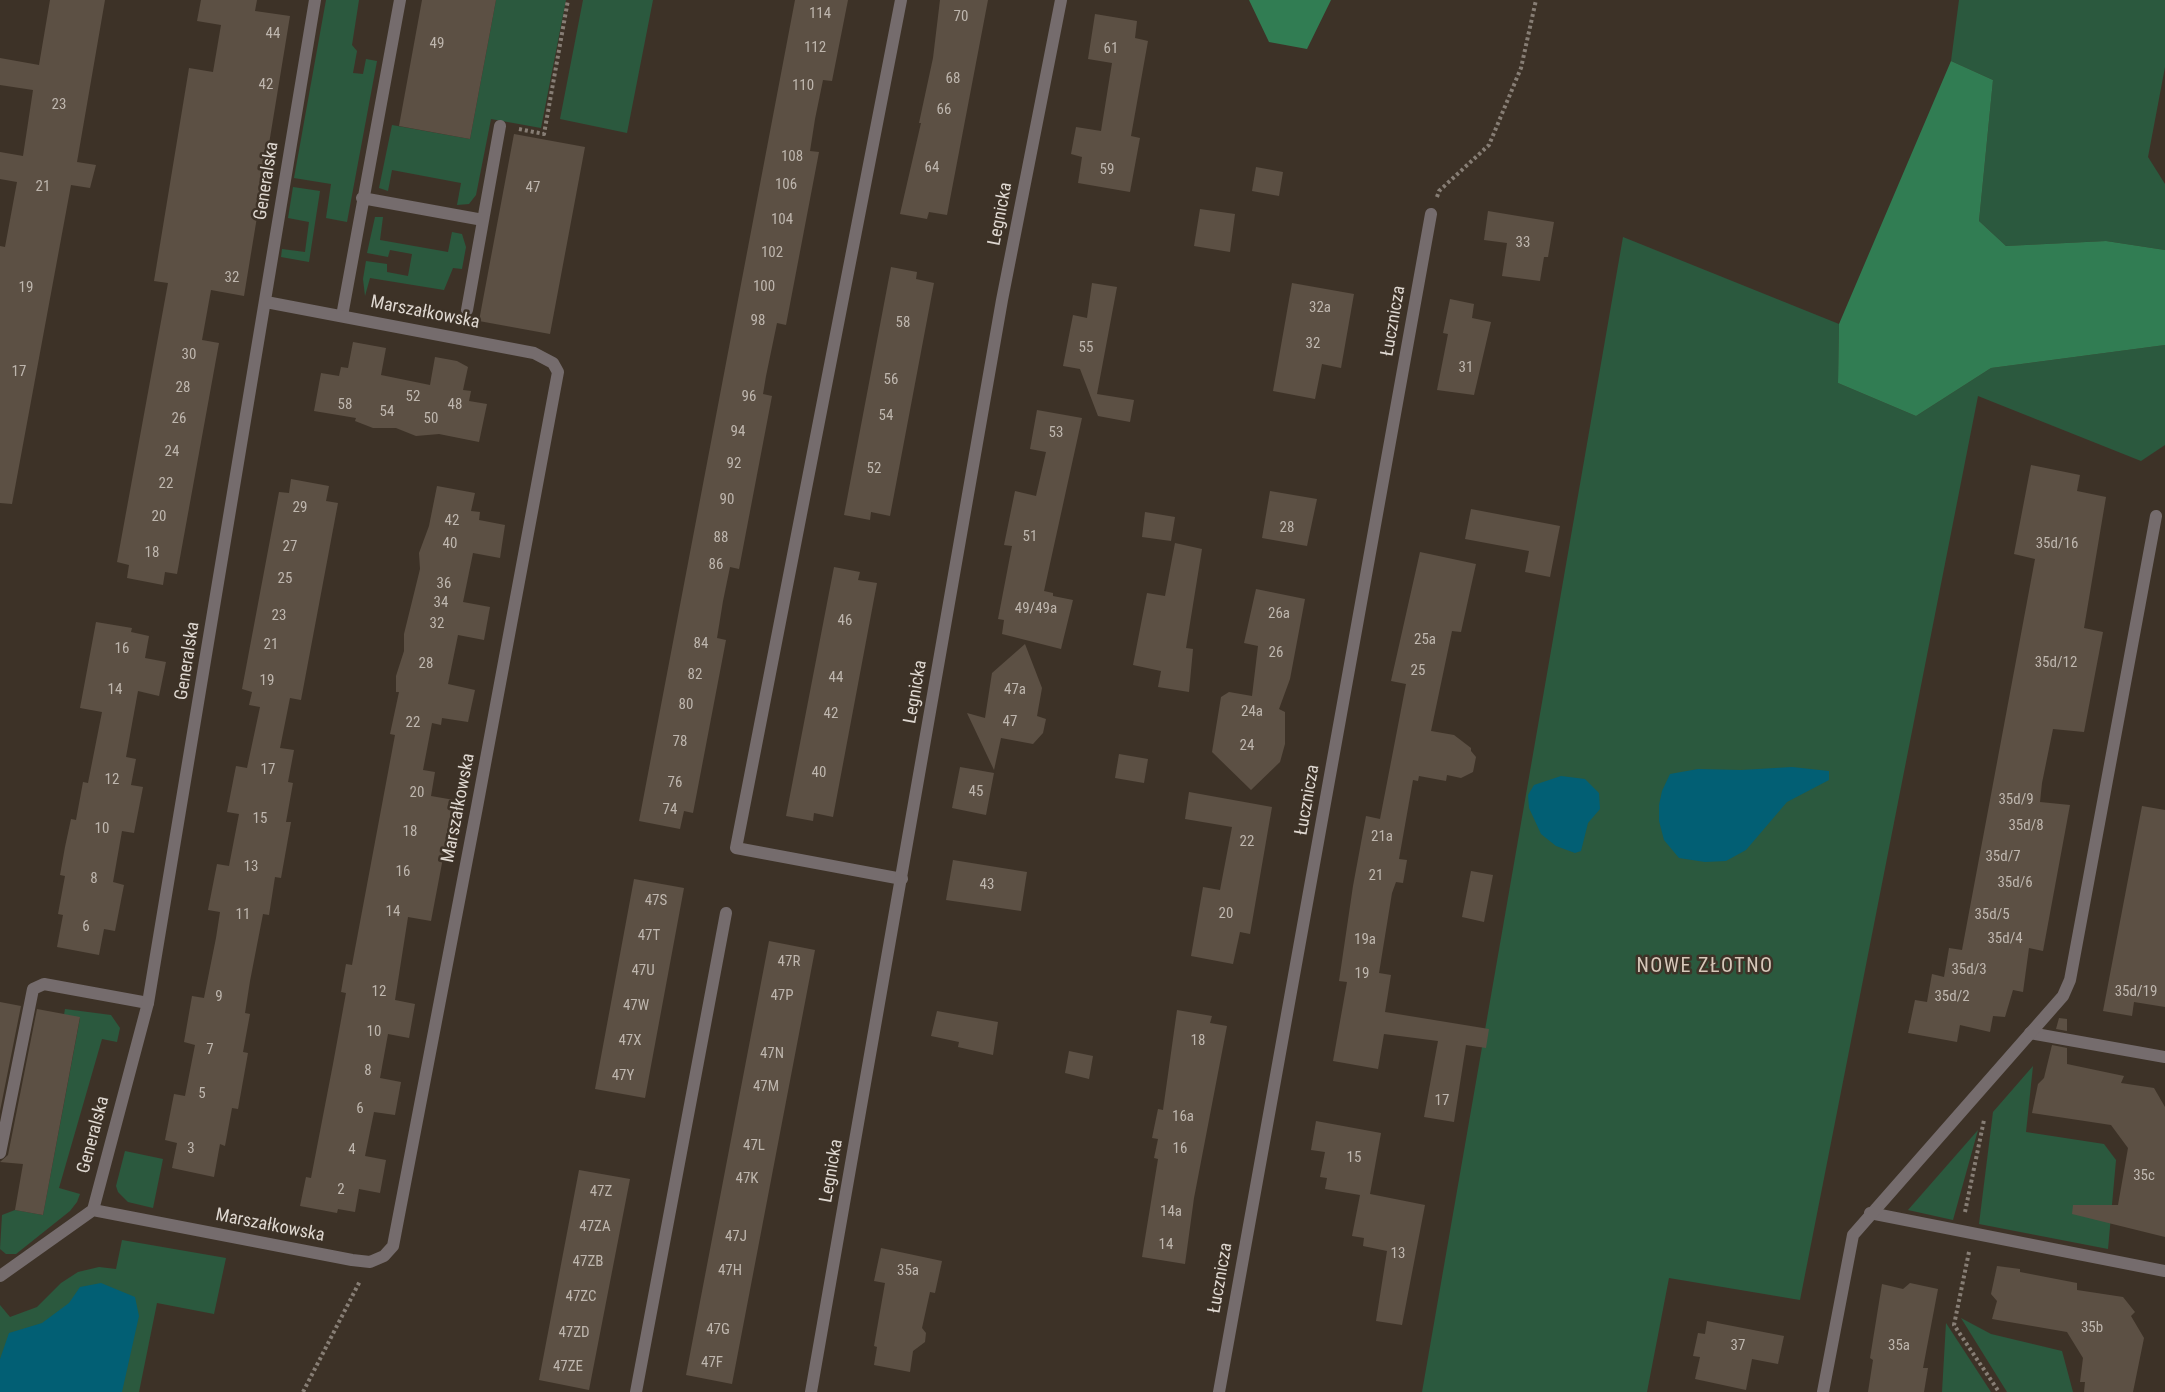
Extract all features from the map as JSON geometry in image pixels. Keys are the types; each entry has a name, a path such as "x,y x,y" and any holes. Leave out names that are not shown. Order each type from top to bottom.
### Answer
{"street":[{"name":"Generalska","path":"93,1210 148,1003 315,0"},
{"path":"342,316 400,0"},
{"path":"901,0 736,848 902,879"},
{"name":"Legnicka","path":"812,1392 1002,300 1061,0"},
{"path":"467,310 500,126"},
{"path":"362,198 483,220"},
{"name":"Łucznicza","path":"1219,1392 1431,214"},
{"name":"Marszałkowska","path":"93,1210 370,1262 384,1256 393,1246 558,380 553,363 534,352 266,302"},
{"path":"1823,1392 1853,1236 2063,996 2077,951 2156,516"},
{"path":"636,1392 726,913"},
{"path":"0,1153 33,988 44,984 148,1003"},
{"path":"2030,1033 2165,1057"},
{"path":"0,1276 93,1210"},
{"path":"1870,1214 2165,1271"}],"path":[{"path":"500,126 544,134 568,0"},
{"path":"1431,214 1439,191 1489,145 1521,68 1536,0"},
{"path":"303,1392 370,1262"}],"green space":[{"path":"326,0 359,0 352,45 357,51 353,73 363,74 366,59 377,61 347,222 326,218 331,184 294,178"},
{"path":"496,0 566,0 541,128 491,119 476,195 469,204 457,205 461,183 392,170 388,191 379,188 392,125 470,139"},
{"path":"583,0 653,0 627,133 560,119"},
{"path":"1249,0 1331,0 1307,49 1269,42"},
{"path":"1959,0 2165,0 2165,67 2148,157 2165,184 2165,250 2106,241 2006,246 1979,221 1993,80 1951,61"},
{"path":"1951,61 1993,80 1979,221 2006,246 2106,241 2165,250 2165,345 1991,368 1916,416 1838,383 1839,324"},
{"path":"293,187 320,191 309,262 281,257 282,249 305,252 309,222 288,218"},
{"path":"375,217 383,217 380,240 448,252 452,232 462,234 466,247 462,269 453,268 444,290 370,278 365,296 363,279 366,261 387,264 387,272 408,276 412,254 390,250 388,257 367,253"},
{"path":"1623,237 1839,324 1838,383 1916,416 1991,368 2165,345 2165,445 2141,461 1978,396 1800,1300 1669,1278 1647,1392 1422,1392"},
{"path":"65,1009 111,1015 120,1028 117,1042 102,1039 59,1188 80,1194 77,1202 70,1211 16,1254 6,1254 0,1249 2,1215 15,1210 43,1215 80,1018 64,1015"},
{"path":"2033,1066 2026,1132 2104,1144 2116,1160 2108,1249 1979,1224 1993,1112"},
{"path":"1978,1130 1953,1220 1908,1210"},
{"path":"125,1151 163,1159 153,1208 128,1202 118,1192 116,1186"},
{"path":"122,1240 226,1258 214,1314 157,1303 139,1392 0,1392 0,1305 10,1317 37,1307 61,1283 78,1272 99,1267 116,1269"},
{"path":"1961,1318 1991,1334 2062,1351 2073,1392 2007,1392"},
{"path":"1946,1323 1991,1392 1942,1392"}],"water":[{"path":"1792,767 1829,771 1829,780 1787,802 1746,850 1726,861 1705,862 1679,858 1664,840 1659,821 1659,805 1662,791 1670,774 1698,769 1741,770"},
{"path":"1561,776 1585,779 1599,793 1600,809 1588,823 1581,851 1575,853 1556,846 1541,834 1529,808 1528,795 1534,785"},
{"path":"101,1283 135,1297 139,1316 122,1392 0,1392 0,1359 9,1333 42,1323 69,1303 80,1287"}],"building":[{"path":"50,0 105,0 77,162 96,165 90,188 71,185 12,504 0,503 0,246 5,247 17,182 0,179 0,152 23,156 33,90 0,85 0,58 39,65"},
{"path":"201,0 257,0 255,11 290,16 244,296 211,290 202,340 219,343 177,574 165,572 163,585 127,578 129,565 117,562 168,283 154,281 189,68 213,72 221,25 197,21"},
{"path":"422,0 496,0 470,139 399,126"},
{"path":"795,0 848,0 832,81 823,80 815,119 810,151 819,152 786,325 777,323 766,376 763,394 772,396 739,569 730,567 723,601 717,638 726,640 693,813 684,811 680,829 639,821"},
{"path":"940,0 988,0 947,215 929,212 927,219 900,214 921,123 919,123 933,58"},
{"path":"1095,14 1137,21 1135,38 1148,41 1131,136 1140,138 1130,192 1078,183 1082,157 1071,154 1076,127 1101,131 1112,63 1088,59"},
{"path":"514,134 585,147 550,334 479,321"},
{"path":"1256,167 1283,172 1279,196 1252,191"},
{"path":"1200,209 1235,214 1230,252 1194,246"},
{"path":"1488,211 1554,222 1548,257 1544,257 1540,281 1502,276 1507,243 1484,240"},
{"path":"891,267 917,272 916,279 934,283 890,516 871,512 870,520 844,515"},
{"path":"1092,283 1117,287 1097,394 1134,400 1130,422 1098,416 1080,369 1063,366 1073,315 1087,318"},
{"path":"1292,283 1354,294 1341,368 1322,364 1315,399 1273,391"},
{"path":"1450,299 1474,304 1472,318 1491,322 1474,395 1437,390 1448,334 1443,333"},
{"path":"353,342 386,348 381,375 430,385 435,357 457,361 468,367 463,390 471,391 469,401 487,404 479,442 439,434 416,436 396,428 373,428 355,421 356,418 314,411 321,373 339,376 341,367 348,368"},
{"path":"1037,410 1082,418 1044,591 1053,593 1053,596 1073,600 1061,649 1002,634 1004,620 998,619 1012,546 1004,545 1015,491 1036,496 1046,452 1030,449"},
{"path":"2031,465 2080,475 2077,491 2106,497 2084,628 2103,632 2084,732 2053,729 2042,783 2040,802 2070,805 2043,951 2029,948 2023,992 2013,990 2005,1017 1993,1016 1990,1032 1960,1025 1957,1042 1908,1033 1915,1000 1927,1002 1932,974 1944,977 1949,948 1962,950 2035,559 2014,554"},
{"path":"291,479 329,486 326,501 338,503 301,700 290,698 280,748 294,750 288,782 293,783 286,822 291,822 281,878 275,877 269,915 263,914 250,981 245,1013 250,1014 243,1052 248,1053 238,1109 232,1108 225,1146 220,1144 214,1177 172,1168 177,1143 165,1140 174,1094 185,1096 195,1045 184,1042 192,996 204,998 216,938 220,912 208,910 217,864 229,866 239,814 227,812 236,766 247,768 260,707 249,705 252,692 242,689 279,492 289,493"},
{"path":"437,486 475,493 471,511 480,512 479,520 505,525 500,558 473,553 463,602 490,607 484,640 458,635 448,684 475,690 468,722 442,718 441,725 432,723 423,770 435,772 431,796 454,800 431,921 408,917 395,1000 415,1004 409,1038 388,1034 380,1078 401,1082 395,1115 374,1112 365,1156 386,1160 380,1193 359,1189 355,1212 338,1209 337,1213 300,1206 306,1177 311,1178 333,1064 346,993 341,992 346,964 352,965 395,735 390,734 399,692 396,692 396,676 404,651 404,634 420,569 419,553 429,526"},
{"path":"1270,491 1317,499 1307,546 1262,538"},
{"path":"1471,509 1560,526 1550,577 1525,572 1529,551 1465,539"},
{"path":"1145,512 1175,517 1171,541 1142,537"},
{"path":"1175,543 1202,549 1186,648 1193,649 1189,692 1158,687 1161,671 1133,665 1147,593 1165,596"},
{"path":"1420,552 1476,564 1461,632 1452,631 1431,731 1454,735 1471,748 1476,757 1473,772 1461,778 1447,775 1446,781 1419,776 1418,781 1413,780 1399,859 1407,860 1403,883 1396,882 1392,893 1379,973 1391,975 1385,1012 1489,1029 1486,1048 1466,1045 1454,1122 1424,1117 1438,1041 1384,1034 1378,1069 1333,1061 1347,982 1339,981 1353,886 1366,816 1380,819 1406,684 1391,681"},
{"path":"834,567 860,572 858,580 877,583 833,817 814,813 813,821 786,816"},
{"path":"1256,589 1305,599 1290,679 1279,709 1285,712 1285,744 1280,762 1251,790 1212,752 1221,697 1229,692 1252,696 1258,646 1244,643"},
{"path":"96,622 132,628 131,632 149,636 145,658 166,662 159,696 138,691 126,757 136,759 131,785 143,787 134,833 122,831 113,882 124,885 115,931 104,929 99,955 57,947 63,915 58,914 65,876 60,875 65,847 71,819 76,820 83,782 88,783 102,712 80,708"},
{"path":"1025,644 1042,688 1037,716 1046,719 1043,733 1033,744 1001,738 994,770 967,713 985,718 992,673"},
{"path":"1119,754 1148,759 1144,783 1115,778"},
{"path":"960,767 994,773 986,815 952,808"},
{"path":"1189,792 1272,807 1250,934 1240,932 1233,964 1191,956 1203,887 1220,890 1232,827 1185,819"},
{"path":"2142,806 2165,810 2165,1007 2134,1002 2132,1016 2103,1011"},
{"path":"953,860 1027,872 1021,911 946,900"},
{"path":"1471,871 1493,875 1484,922 1462,917"},
{"path":"634,879 684,888 645,1098 595,1089"},
{"path":"769,941 815,950 732,1384 686,1375"},
{"path":"0,1002 21,1006 0,1111"},
{"path":"37,1009 80,1017 43,1215 15,1210 23,1164 0,1162 8,1155"},
{"path":"1177,1010 1212,1016 1210,1023 1227,1026 1194,1198 1185,1264 1142,1257 1158,1159 1154,1158 1158,1139 1152,1138 1158,1109 1163,1110"},
{"path":"937,1011 998,1022 993,1055 958,1047 959,1042 931,1036"},
{"path":"2059,1018 2067,1019 2067,1031 2056,1029"},
{"path":"2052,1045 2067,1048 2067,1064 2124,1076 2121,1083 2154,1088 2165,1107 2165,1237 2072,1214 2073,1205 2118,1205 2128,1148 2111,1125 2032,1113 2038,1084 2044,1078"},
{"path":"1069,1051 1093,1056 1089,1079 1065,1073"},
{"path":"1316,1121 1381,1133 1370,1194 1425,1205 1402,1325 1376,1321 1387,1251 1363,1246 1364,1238 1352,1236 1360,1195 1325,1189 1327,1178 1320,1177 1325,1152 1311,1150"},
{"path":"579,1170 630,1179 589,1390 539,1380"},
{"path":"881,1248 942,1261 935,1293 930,1292 922,1328 926,1333 925,1342 913,1351 910,1372 874,1365 877,1347 874,1346 885,1283 874,1281"},
{"path":"1997,1266 2020,1269 2020,1272 2077,1283 2077,1290 2123,1297 2135,1312 2131,1316 2144,1338 2133,1392 2084,1392 2085,1382 2080,1382 2083,1358 2067,1332 1992,1319 1997,1301 1991,1294"},
{"path":"1910,1283 1938,1289 1923,1368 1928,1368 1924,1392 1868,1392 1873,1360 1870,1358 1882,1284 1903,1289"},
{"path":"1707,1321 1784,1336 1778,1364 1752,1359 1746,1390 1695,1379 1700,1357 1693,1356 1698,1333 1705,1334"}],"district":[{"name":"NOWE ZŁOTNO","path":"1705,967"}]}
